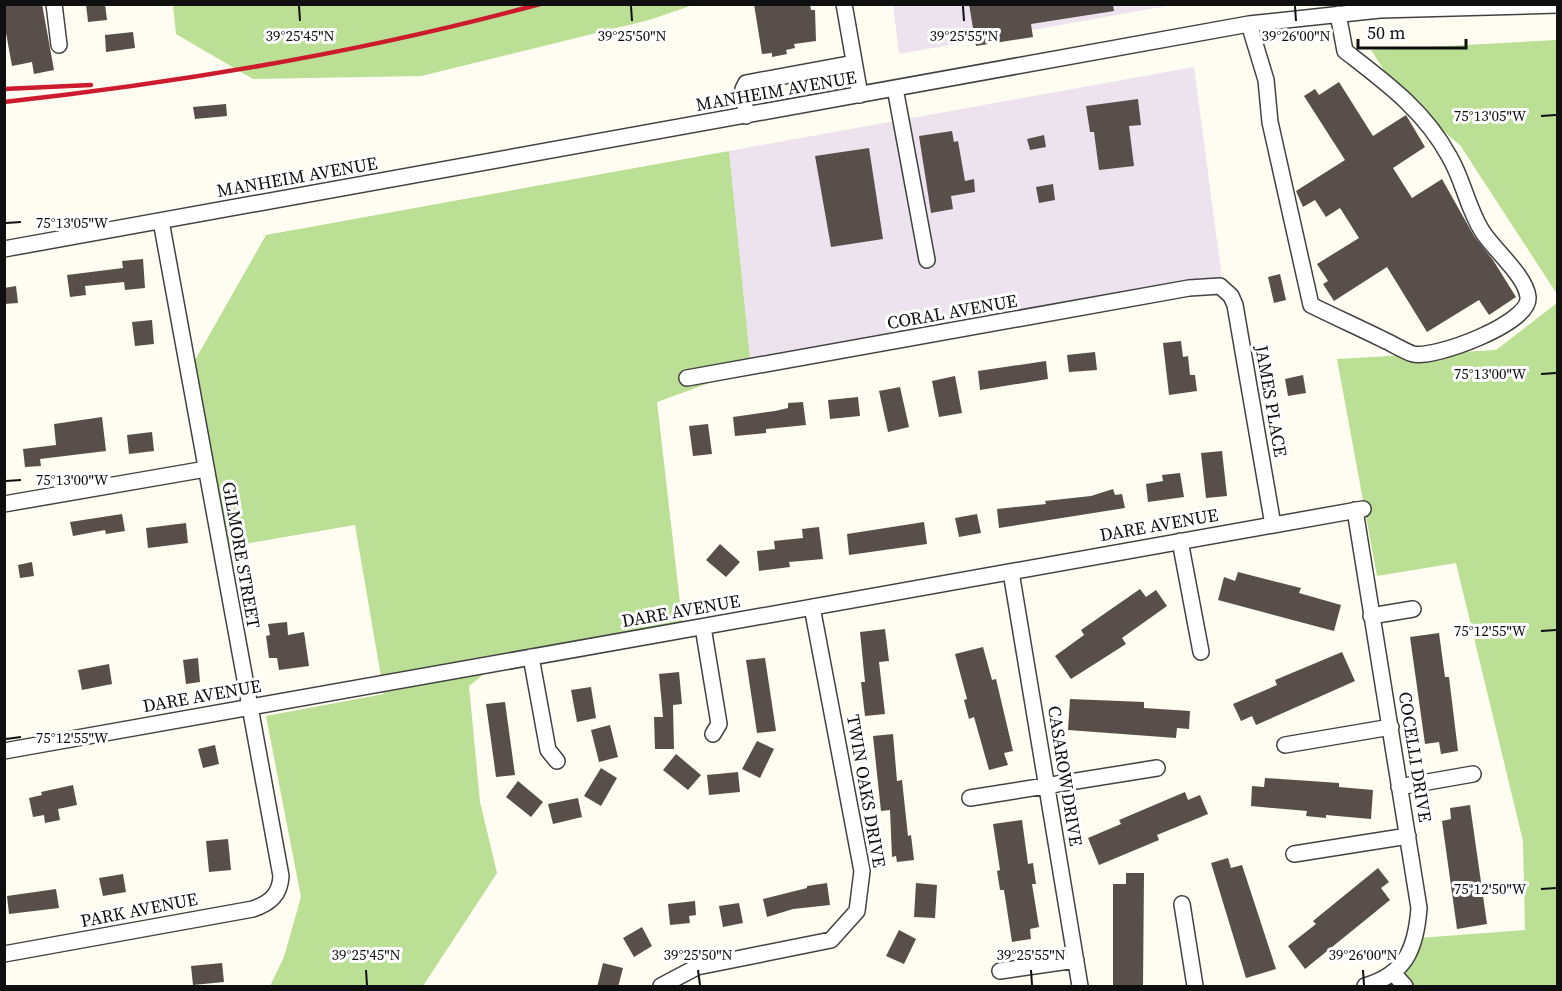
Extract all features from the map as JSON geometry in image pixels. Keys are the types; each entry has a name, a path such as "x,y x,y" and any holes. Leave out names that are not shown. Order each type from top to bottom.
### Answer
{"street":[{"path":"54,4 59,45"},
{"path":"844,4 860,95"},
{"name":"MANHEIM AVENUE","path":"4,249 1249,24 1338,14 1438,7 1557,5"},
{"path":"1249,24 1266,80 1270,122 1311,305 1414,354 1444,350 1510,323 1524,310 1528,301 1524,286 1482,232 1468,206 1450,156 1425,118 1402,96 1345,51 1338,14"},
{"path":"746,116 743,88 746,83 854,63"},
{"path":"896,88 927,260"},
{"name":"GILMORE STREET","path":"161,221 281,876 280,887 276,894"},
{"name":"CORAL AVENUE","path":"687,378 1189,288 1224,287"},
{"name":"JAMES PLACE","path":"1224,287 1235,305 1273,525"},
{"path":"4,504 206,469"},
{"name":"DARE AVENUE","path":"4,751 1359,510"},
{"name":"COCELLI DRIVE","path":"1359,510 1371,616 1419,908 1418,931 1408,956 1394,974"},
{"path":"1180,542 1201,652"},
{"name":"CASAROW DRIVE","path":"1011,572 1080,987"},
{"name":"TWIN OAKS DRIVE","path":"661,987 697,967 831,940 857,911 862,871 812,607"},
{"path":"1371,616 1413,609"},
{"path":"703,627 719,723 713,734"},
{"path":"531,657 548,750 557,761"},
{"path":"1285,745 1391,727"},
{"path":"970,798 1158,768"},
{"path":"1399,787 1473,774"},
{"path":"1294,854 1408,836"},
{"name":"PARK AVENUE","path":"4,954 253,909 266,904 276,894"},
{"path":"1182,904 1195,987"},
{"path":"1000,971 1076,960"},
{"path":"1365,987 1394,974 1405,987"}],"shaded area":[{"path":"893,4 1172,5 899,54"},
{"path":"1194,67 1223,286 751,368 729,151"}],"green space":[{"path":"173,4 693,5 649,20 421,76 253,79 176,34"},
{"path":"1557,40 1557,294 1460,145 1400,95 1371,50"},
{"path":"729,151 751,368 657,402 683,629 500,661 469,686 480,802 497,873 423,986 270,986 284,957 301,897 266,716 384,694 355,525 221,548 190,369 266,235"},
{"path":"1557,303 1557,986 1377,986 1419,938 1525,930 1523,841 1456,563 1377,576 1337,359 1496,350"}],"building":[{"path":"4,4 42,4 54,70 34,74 32,62 12,66 4,22"},
{"path":"86,4 105,4 107,20 88,22"},
{"path":"754,4 810,4 811,10 815,10 816,41 794,44 795,48 786,50 787,54 772,57 772,53 762,54"},
{"path":"969,4 1113,4 1114,11 1031,24 1033,37 976,46"},
{"path":"133,32 135,48 106,52 105,35"},
{"path":"1339,82 1373,136 1406,115 1425,147 1393,168 1412,198 1442,179 1474,236 1493,260 1516,297 1489,315 1479,300 1427,332 1387,267 1334,301 1323,284 1328,281 1317,264 1359,238 1340,208 1326,217 1315,200 1303,207 1296,191 1345,160 1304,96 1315,89 1319,95"},
{"path":"1138,99 1141,125 1129,126 1134,166 1099,170 1094,132 1090,132 1086,106"},
{"path":"226,104 227,116 195,119 193,107"},
{"path":"952,131 954,142 958,141 965,181 974,179 975,192 951,196 953,209 931,213 919,136"},
{"path":"1044,135 1046,147 1030,150 1027,139"},
{"path":"869,148 883,239 831,247 815,156"},
{"path":"1053,184 1055,200 1039,203 1036,187"},
{"path":"143,259 145,288 125,290 124,282 85,286 86,295 70,297 67,275 123,268 122,261"},
{"path":"1280,274 1286,300 1274,303 1268,277"},
{"path":"16,286 18,303 4,304 4,288"},
{"path":"152,320 154,344 135,346 132,322"},
{"path":"1181,341 1183,357 1188,356 1190,375 1195,375 1197,391 1169,395 1163,343"},
{"path":"1095,352 1097,370 1069,372 1067,355"},
{"path":"1046,361 1048,379 980,390 978,371"},
{"path":"1303,375 1306,393 1288,396 1285,379"},
{"path":"955,376 962,413 939,417 932,381"},
{"path":"900,387 909,427 888,432 879,391"},
{"path":"858,397 860,416 830,419 828,400"},
{"path":"803,402 806,425 766,429 766,433 735,436 733,417 775,411 788,408 788,403"},
{"path":"102,417 106,451 40,459 41,466 25,467 23,449 56,445 54,424"},
{"path":"708,424 712,454 693,456 689,426"},
{"path":"152,432 154,451 129,454 127,435"},
{"path":"1222,451 1227,496 1206,498 1201,453"},
{"path":"1180,473 1184,497 1148,502 1146,484 1163,481 1162,475"},
{"path":"1113,489 1115,495 1122,494 1125,508 999,528 997,509 1046,504 1045,501 1091,496"},
{"path":"122,514 125,531 106,534 105,530 73,536 70,522"},
{"path":"977,514 981,533 959,537 955,518"},
{"path":"924,522 927,544 849,555 847,534"},
{"path":"186,523 188,543 148,548 146,528"},
{"path":"819,527 823,559 789,562 790,567 759,571 757,551 775,549 774,541 803,538 802,529"},
{"path":"720,544 740,562 726,577 706,560"},
{"path":"32,562 34,576 20,578 18,565"},
{"path":"1238,572 1301,588 1299,593 1341,605 1334,631 1218,600 1224,577 1235,581"},
{"path":"1140,589 1146,597 1156,590 1167,606 1122,638 1126,644 1071,679 1055,656 1084,635 1081,630"},
{"path":"287,622 288,635 304,632 309,666 279,670 277,658 269,658 266,636 270,635 268,624"},
{"path":"885,629 889,661 879,662 885,714 865,716 861,682 865,682 860,632"},
{"path":"1439,633 1445,677 1449,677 1458,751 1441,754 1439,742 1425,744 1410,637"},
{"path":"983,647 992,680 996,679 1013,751 1004,753 1008,765 989,770 974,717 969,719 964,700 967,699 955,654"},
{"path":"1342,652 1355,681 1256,725 1252,716 1241,721 1233,704 1277,685 1275,680"},
{"path":"198,658 200,682 186,684 183,660"},
{"path":"765,658 776,731 757,733 746,660"},
{"path":"109,664 112,684 82,690 78,670"},
{"path":"679,672 682,704 673,705 674,749 655,749 654,717 663,717 659,674"},
{"path":"591,687 596,718 577,722 571,690"},
{"path":"1070,699 1144,702 1144,708 1190,711 1189,729 1177,728 1176,738 1068,730"},
{"path":"505,702 515,775 496,777 486,704"},
{"path":"610,725 618,757 599,762 591,730"},
{"path":"893,734 897,781 902,780 908,836 911,835 914,860 897,862 896,856 892,857 890,810 881,811 873,736"},
{"path":"757,741 774,749 760,778 742,769"},
{"path":"215,745 219,764 203,768 198,749"},
{"path":"676,754 701,775 688,790 663,770"},
{"path":"601,768 617,778 601,806 584,796"},
{"path":"738,772 740,792 709,795 707,775"},
{"path":"1265,778 1339,783 1339,787 1373,790 1371,819 1326,815 1326,818 1306,816 1307,811 1251,806 1252,786 1264,787"},
{"path":"518,781 543,802 531,817 506,797"},
{"path":"73,785 77,805 58,809 60,820 45,823 44,815 33,817 29,798 42,795 41,792"},
{"path":"1185,792 1188,800 1200,795 1208,814 1157,835 1159,840 1099,865 1088,838 1121,824 1119,820"},
{"path":"578,798 582,817 553,824 548,804"},
{"path":"1470,805 1487,924 1457,929 1442,821 1451,819 1450,808"},
{"path":"1022,820 1028,864 1033,863 1036,884 1032,884 1039,927 1030,929 1031,939 1012,942 1004,890 1000,890 997,871 1000,870 993,824"},
{"path":"228,839 231,870 209,872 206,841"},
{"path":"1228,858 1231,868 1242,865 1276,969 1246,978 1211,863"},
{"path":"1378,868 1389,882 1381,888 1390,900 1305,969 1288,946 1316,924 1313,921"},
{"path":"1126,873 1144,873 1143,987 1113,987 1113,884 1126,884"},
{"path":"123,874 126,892 103,896 99,878"},
{"path":"827,883 830,905 793,909 767,917 763,899 807,888 807,886"},
{"path":"916,883 937,885 935,918 914,917"},
{"path":"56,889 59,908 9,914 7,896"},
{"path":"695,901 696,915 689,916 690,923 670,925 668,904"},
{"path":"739,903 743,923 723,927 719,906"},
{"path":"642,927 652,946 634,957 623,938"},
{"path":"899,930 916,939 904,964 886,956"},
{"path":"222,963 224,982 193,985 191,966"},
{"path":"603,963 623,968 618,987 597,987"}],"railway":[{"path":"4,102 139,85 274,64 407,37 540,4"},
{"path":"4,89 91,85"}]}
